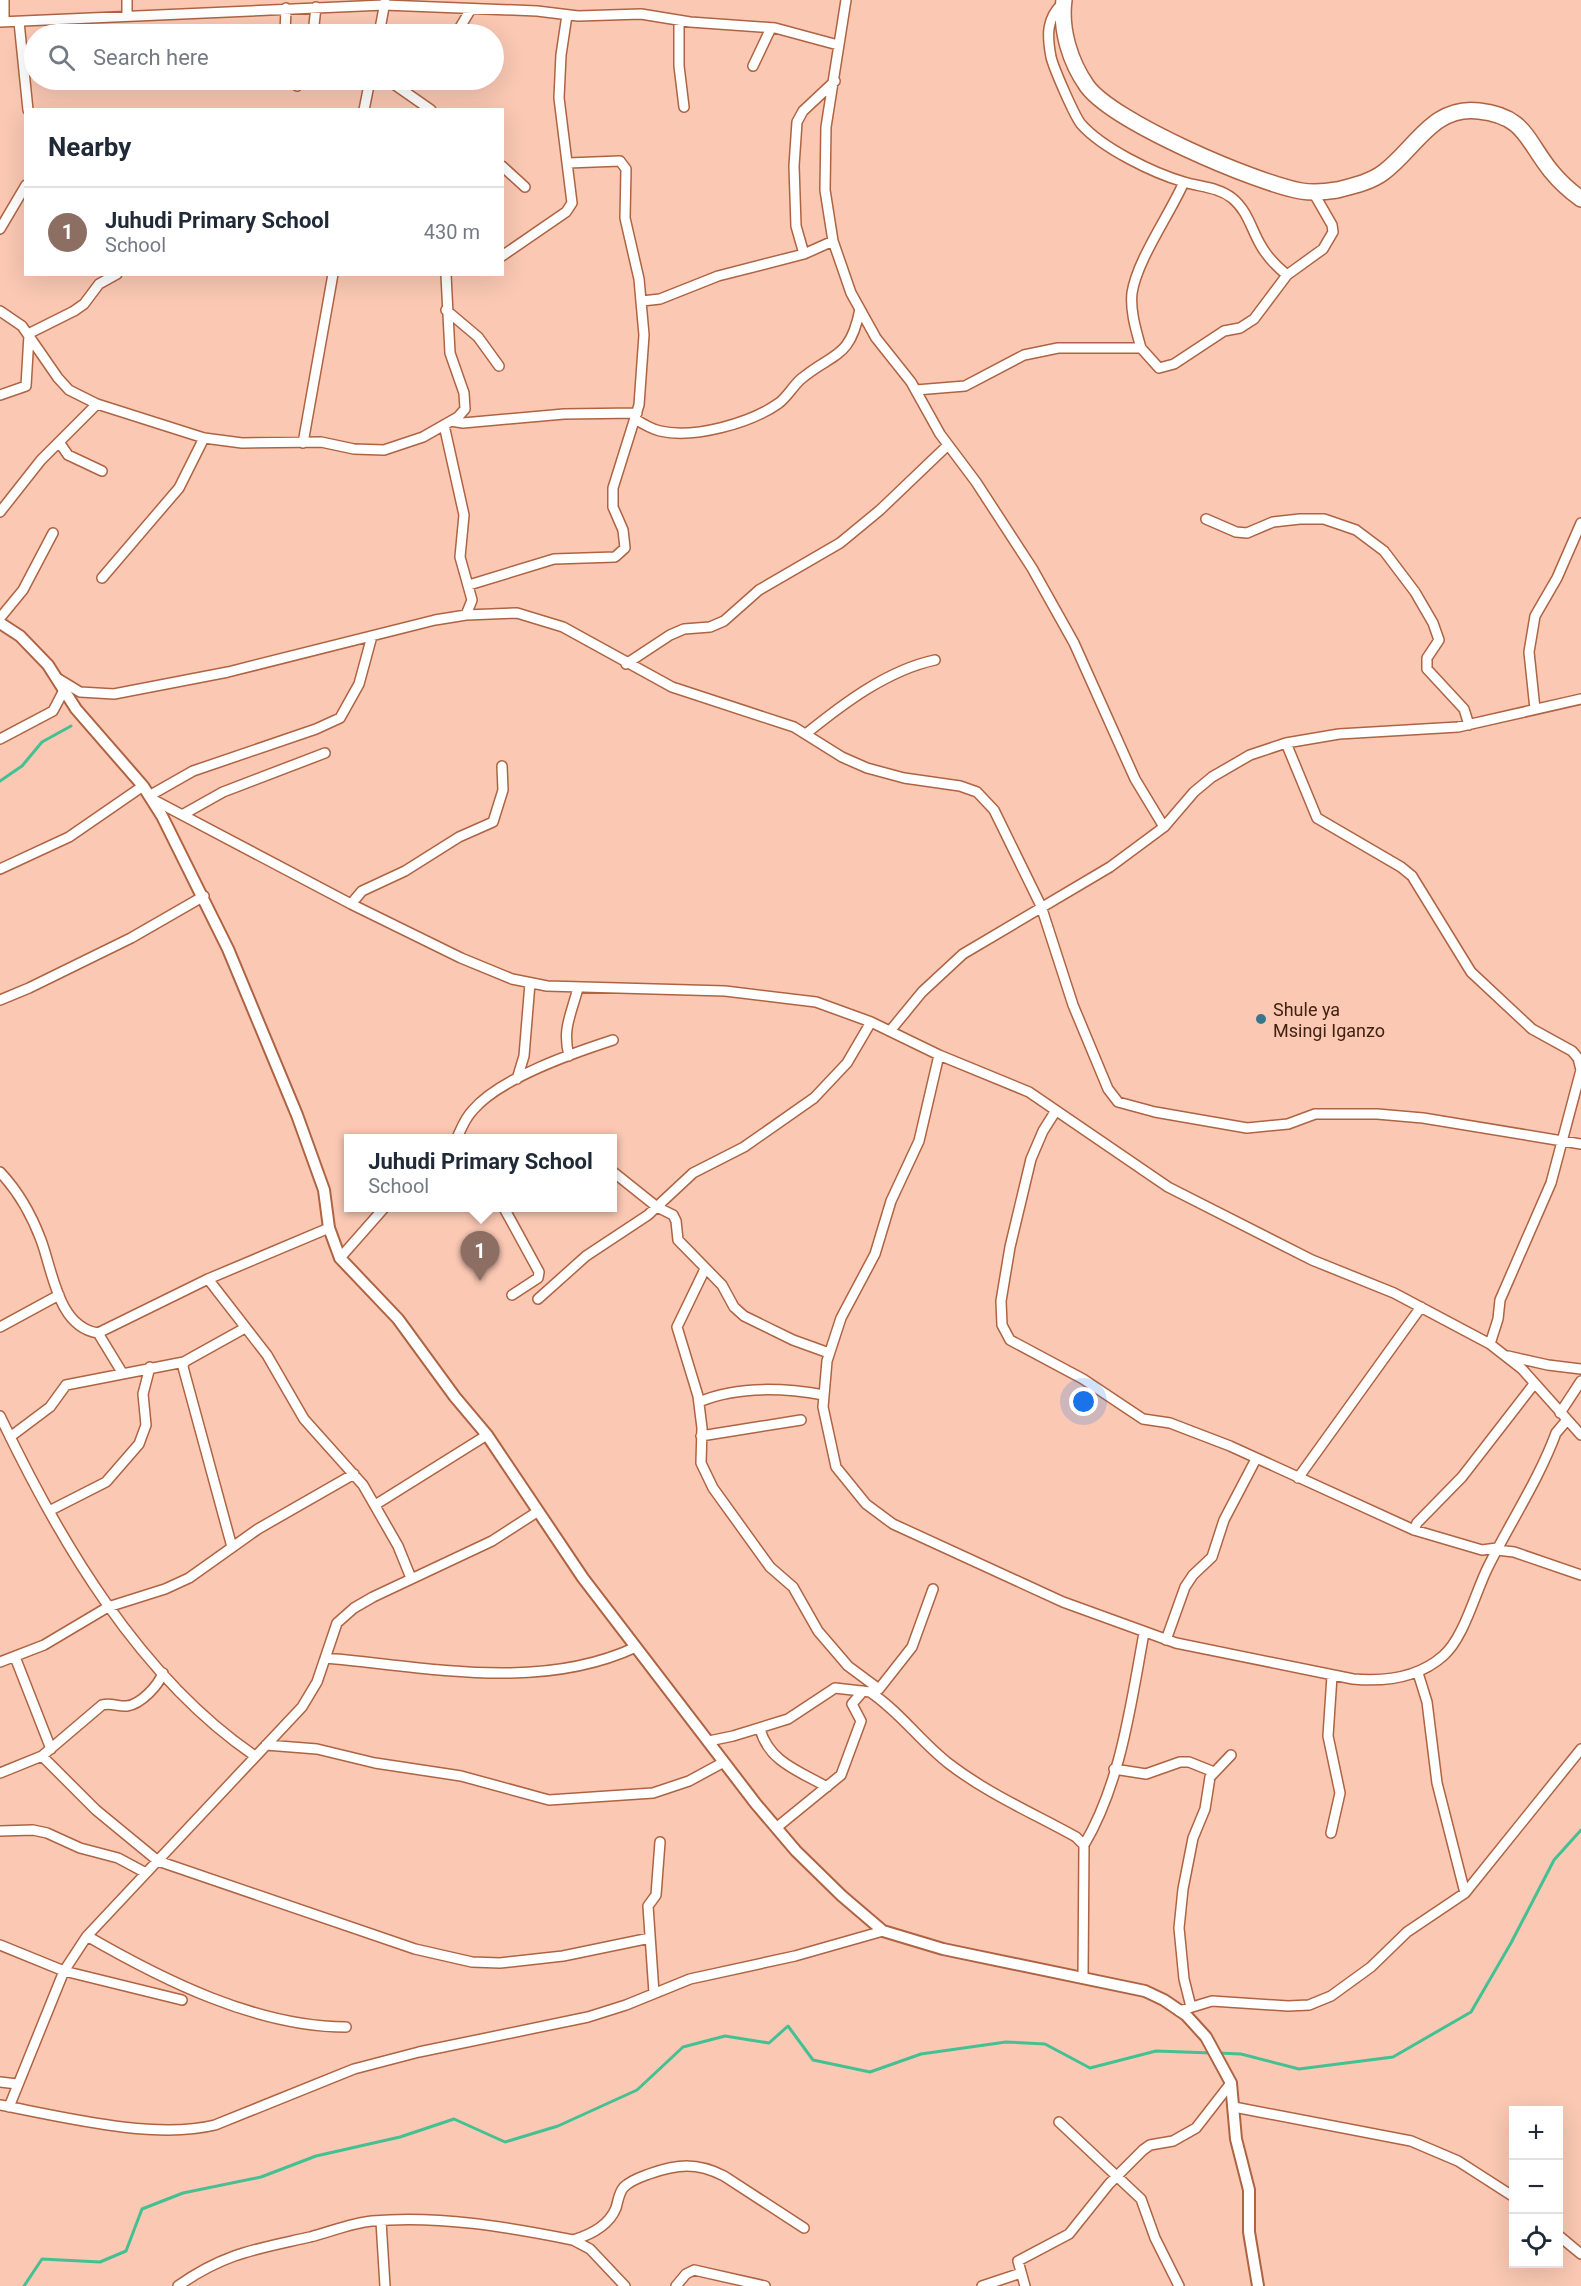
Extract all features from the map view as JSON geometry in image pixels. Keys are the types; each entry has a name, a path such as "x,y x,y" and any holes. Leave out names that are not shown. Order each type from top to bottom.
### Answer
{"highway":[{"path":"1063,2 1065,37 1078,68 1088,86 1116,113 1239,171 1280,186 1313,192 1338,190 1369,181 1383,172 1433,122 1455,113 1475,110 1498,113 1520,126 1551,171 1581,199"}],"street":[{"path":"4,0 2,22 385,3 471,9 537,10 567,15 627,13 679,21 771,28 838,45"},
{"path":"127,0 127,15"},
{"path":"846,0 826,127 825,190 833,241 860,309 876,338 916,390 948,445 1007,529 1046,593 1074,643 1135,779 1164,826"},
{"path":"1063,2 1053,11 1050,21 1049,48 1076,118 1083,126 1130,159 1184,182 1211,188 1231,197 1242,208 1270,260 1287,276"},
{"path":"380,24 385,3"},
{"path":"314,24 316,7"},
{"path":"285,24 286,8"},
{"path":"462,24 471,9"},
{"path":"504,255 569,208 572,203 559,98 561,55 567,15"},
{"path":"679,21 679,66 684,107"},
{"path":"19,22 24,71"},
{"path":"753,66 771,28"},
{"path":"804,254 796,226 794,166 797,122 803,111 835,81"},
{"path":"26,90 28,108"},
{"path":"364,108 368,90"},
{"path":"402,90 428,108"},
{"path":"469,585 554,560 606,558 622,553 625,548 625,539 613,507 614,489 636,416 643,367 642,301 637,265 625,218 624,164 620,161 568,163"},
{"path":"504,167 525,187"},
{"path":"1184,182 1141,265 1132,292 1134,320 1141,348 1157,367 1174,364 1224,331 1240,328 1254,319 1287,276 1323,249 1333,232 1325,209 1313,192"},
{"path":"0,229 24,188"},
{"path":"642,301 660,299 718,276 804,254 833,241"},
{"path":"28,335 74,311 84,304 99,284 113,276"},
{"path":"303,443 333,276"},
{"path":"0,311 18,322 63,384 96,405 204,438 242,443 321,442 354,449 384,450 406,444 463,413 466,402 450,353 446,276"},
{"path":"448,423 585,413 636,416 655,429 669,432 717,429 761,414 784,399 800,380 834,359 854,336 860,309"},
{"path":"446,310 478,337 499,366"},
{"path":"0,395 26,386 28,335"},
{"path":"916,390 965,386 1015,359 1043,350 1117,346 1141,348"},
{"path":"0,512 28,474 96,405"},
{"path":"448,423 462,502 464,530 460,558 472,600 466,615"},
{"path":"102,578 179,488 204,438"},
{"path":"59,442 68,455 102,471"},
{"path":"626,664 670,635 684,629 710,627 724,621 768,585 840,543 880,510 948,445"},
{"path":"1206,519 1236,532 1246,533 1283,521 1324,519 1356,530 1374,541 1415,592 1433,623 1439,640 1427,658 1427,669 1464,709 1469,725"},
{"path":"1535,710 1529,652 1535,616 1557,578 1581,523"},
{"path":"0,618 23,590 53,533"},
{"path":"0,624 20,636 48,665 59,681 80,692 114,694 228,672 466,615 518,614 541,618 574,632 626,664 672,687 762,714 807,733 842,758 867,768 904,778 960,786 977,792 992,806 1041,906 1073,1005 1108,1089 1118,1102 1155,1112 1247,1128 1288,1124 1315,1114 1377,1114 1423,1118 1581,1144"},
{"path":"151,798 193,771 316,729 340,718 359,684 372,636"},
{"path":"807,733 872,687 921,663 934,660"},
{"path":"48,665 82,718 143,786 204,896 314,1157 324,1190 329,1228 340,1258 398,1319 455,1397 487,1435 537,1512 724,1762 776,1828 842,1896 883,1931 943,1949 1145,1991 1179,2011 1206,2037 1231,2083 1236,2139 1249,2190 1249,2232 1258,2286"},
{"path":"0,739 53,711 64,690"},
{"path":"890,1031 928,986 963,954 1110,867 1164,826 1194,792 1212,777 1250,755 1286,743 1372,731 1469,725 1581,699"},
{"path":"1286,743 1317,818 1401,867 1412,876 1472,972 1532,1029 1572,1051 1578,1058 1581,1070 1563,1142 1544,1202 1500,1300 1498,1319 1490,1344"},
{"path":"182,815 223,792 284,766 325,753"},
{"path":"351,903 369,887 405,871 459,837 494,822 504,790 502,766"},
{"path":"0,869 69,837 143,786"},
{"path":"151,798 351,903 481,967 530,983 578,988 698,990 774,996 831,1006 871,1022 939,1055 1029,1092 1055,1112 1177,1192 1312,1260 1373,1283 1490,1344 1506,1355 1581,1435"},
{"path":"0,1000 66,971 169,919 204,896"},
{"path":"517,1079 524,1056 530,983"},
{"path":"569,1056 564,1041 565,1032 578,988"},
{"path":"538,1299 571,1268 657,1207 693,1173 744,1147 821,1092 847,1063 871,1022"},
{"path":"459,1134 465,1120 477,1106 517,1079 613,1040"},
{"path":"939,1055 919,1140 891,1201 875,1254 841,1318 830,1353 824,1395 826,1429 836,1467 866,1504 893,1524 1016,1581 1166,1640 1332,1676 1371,1681 1418,1673 1450,1649 1581,1381"},
{"path":"1055,1112 1030,1159 1010,1247 1001,1301 1005,1334 1010,1340 1098,1389 1143,1419 1170,1423 1347,1498 1414,1530 1442,1536 1482,1550 1497,1549 1514,1552 1581,1575"},
{"path":"0,1172 22,1202 41,1239 59,1295 78,1327 98,1333 123,1374"},
{"path":"617,1175 657,1207 672,1215 676,1221 678,1240 722,1285 734,1307 744,1316 793,1340 830,1353"},
{"path":"340,1258 380,1212"},
{"path":"506,1212 539,1272 538,1278 512,1295"},
{"path":"98,1333 208,1279 329,1228"},
{"path":"705,1269 676,1327 699,1402 701,1463 719,1495 769,1565 793,1587 814,1626 870,1691 957,1769 997,1796 1076,1837 1084,1845"},
{"path":"208,1279 271,1361 304,1419 354,1474 375,1505 411,1578"},
{"path":"0,1327 59,1295"},
{"path":"1298,1478 1421,1307"},
{"path":"10,1437 50,1407 66,1385 184,1362 245,1328"},
{"path":"1506,1355 1548,1365 1581,1369"},
{"path":"184,1362 183,1367 232,1546"},
{"path":"49,1511 111,1478 139,1444 146,1425 143,1394 150,1367"},
{"path":"1414,1530 1417,1523 1462,1478 1534,1384"},
{"path":"699,1402 718,1395 752,1391 824,1395"},
{"path":"0,1416 49,1511 108,1607 164,1673 211,1721 255,1756"},
{"path":"701,1436 801,1420"},
{"path":"375,1505 487,1435"},
{"path":"1166,1640 1185,1587 1193,1575 1212,1557 1227,1513 1256,1459"},
{"path":"0,1662 44,1645 108,1607 175,1585 202,1570 232,1546 354,1474"},
{"path":"537,1512 492,1541 411,1578 354,1608 344,1616 333,1632 326,1658 311,1694 87,1936 64,1971 17,2084 4,2106 161,2131 195,2130 215,2125 354,2069 419,2052 588,2017 626,2006 690,1979 795,1956 883,1931"},
{"path":"776,1828 836,1781 846,1767 861,1721 852,1704 870,1691 912,1647 933,1588"},
{"path":"1083,1978 1084,1845 1098,1819 1114,1769 1144,1633"},
{"path":"326,1658 502,1674 585,1664 620,1655 636,1647"},
{"path":"15,1657 51,1749"},
{"path":"0,1773 42,1756 102,1705 129,1706 136,1702 156,1685 164,1673"},
{"path":"1418,1673 1427,1702 1437,1783 1465,1893"},
{"path":"1330,1833 1340,1793 1328,1737 1332,1676"},
{"path":"709,1741 760,1729 798,1713 835,1688 870,1691"},
{"path":"760,1729 767,1747 774,1756 827,1786"},
{"path":"266,1745 317,1749 375,1763 461,1776 549,1800 652,1792 689,1781 724,1762"},
{"path":"1179,2011 1212,2001 1288,2006 1318,2003 1360,1976 1415,1926 1465,1893 1581,1749"},
{"path":"1191,2007 1184,1979 1179,1928 1193,1838 1203,1816 1214,1772 1231,1755"},
{"path":"42,1756 96,1810 158,1860 388,1941 472,1962 527,1962 650,1938"},
{"path":"1114,1769 1146,1774 1180,1762 1189,1762 1214,1772"},
{"path":"0,1831 47,1833 80,1848 118,1858 146,1873"},
{"path":"654,1993 648,1906 656,1895 660,1842"},
{"path":"87,1936 197,1992 231,2005 290,2023 346,2026"},
{"path":"1,1948 64,1971 182,2000"},
{"path":"0,2082 17,2084"},
{"path":"1025,2286 1018,2261 1035,2250 1064,2238 1118,2176 1150,2145 1173,2140 1196,2128 1231,2083"},
{"path":"1234,2107 1411,2141 1458,2161 1509,2194"},
{"path":"1059,2122 1141,2199 1155,2238 1179,2286"},
{"path":"573,2240 590,2233 610,2219 622,2189 631,2182 658,2170 687,2164 711,2169 724,2176 804,2228"},
{"path":"381,2221 385,2286"},
{"path":"178,2286 208,2265 233,2255 358,2224 381,2221 455,2223 573,2240 590,2249 625,2286"},
{"path":"1563,2239 1581,2254"},
{"path":"676,2286 686,2274 694,2270 765,2286"},
{"path":"982,2286 1021,2273"}],"waterway":[{"path":"0,781 22,766 42,742 71,726"},
{"path":"1218,2053 1241,2054 1299,2069 1393,2057 1471,2012 1511,1943 1554,1860 1581,1830"},
{"path":"24,2286 42,2259 100,2262 126,2251 142,2209 183,2193 261,2177 316,2156 400,2137 454,2119 505,2142 558,2126 637,2090 683,2047 725,2036 769,2043 788,2026 813,2060 870,2072 921,2054 1006,2042 1045,2044 1090,2068 1156,2051 1212,2053"}],"place":[{"name":"Shule ya Msingi Iganzo","path":"1261,1019"},
{"name":"Juhudi Primary School","path":"480,1281"}]}
